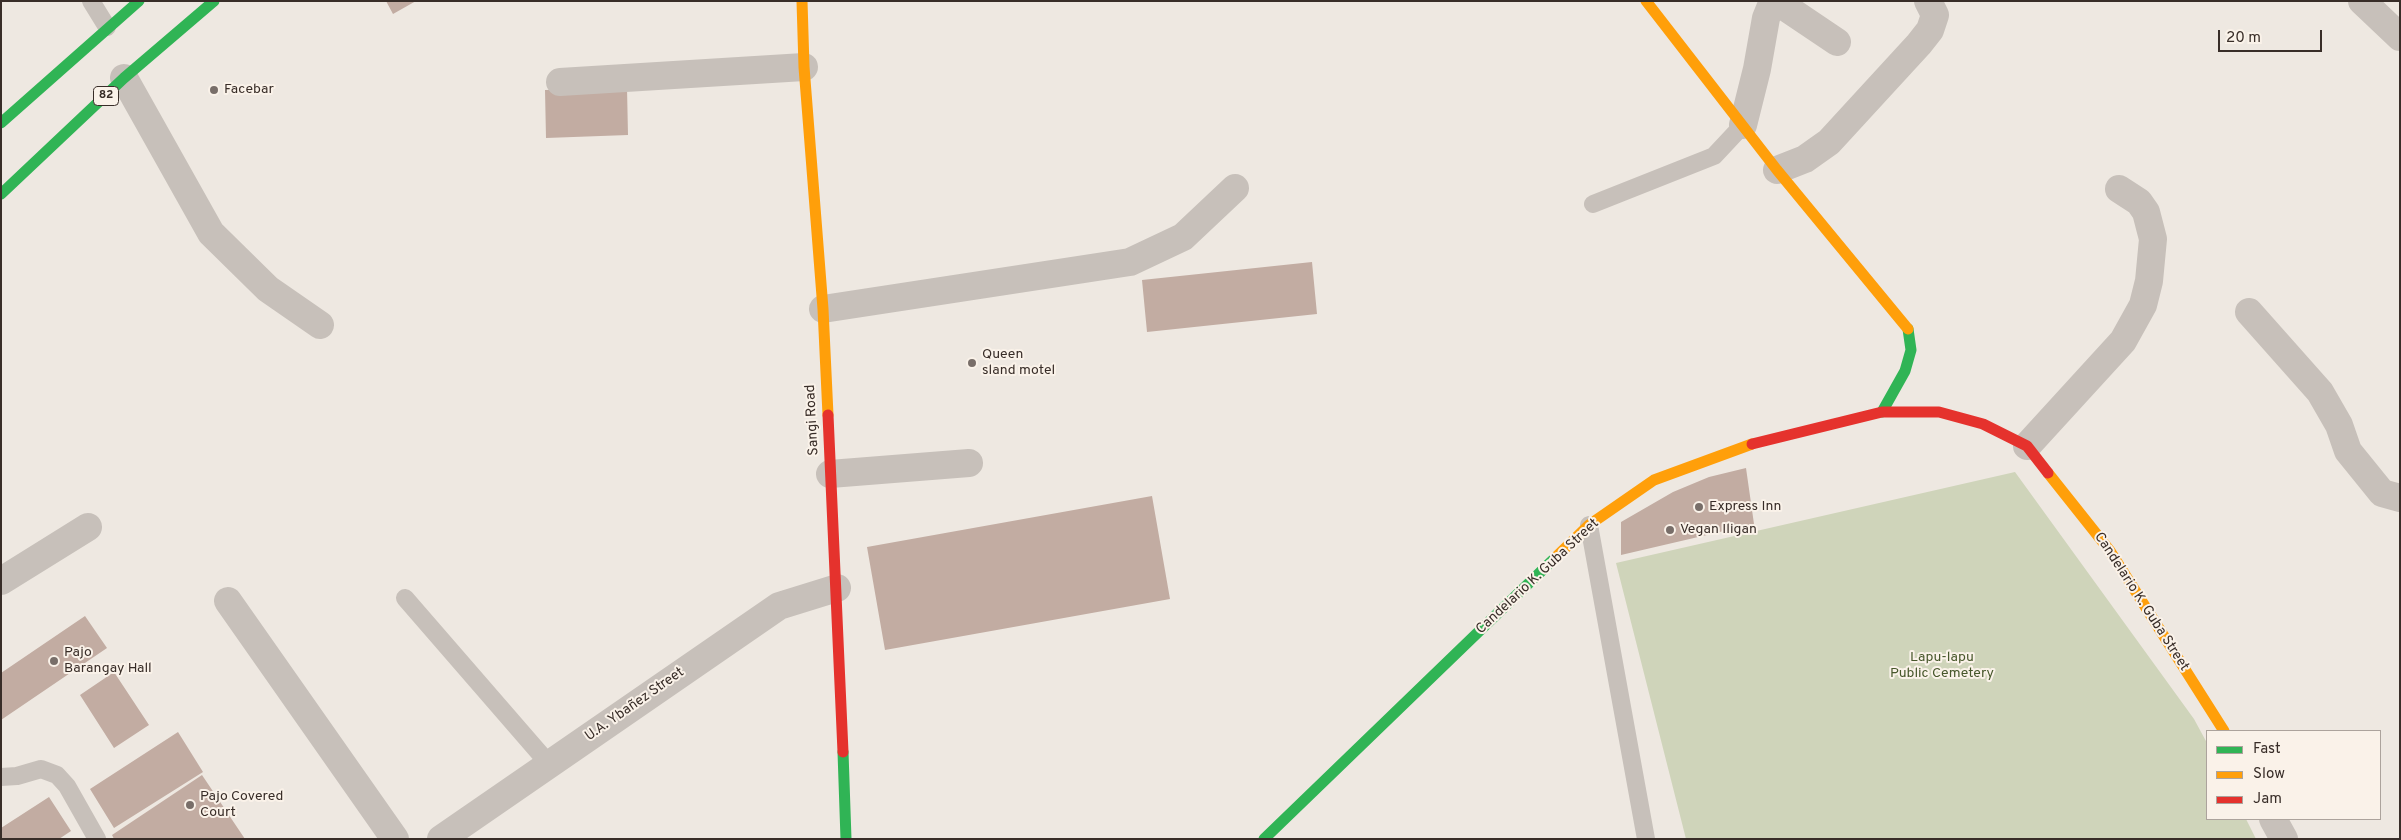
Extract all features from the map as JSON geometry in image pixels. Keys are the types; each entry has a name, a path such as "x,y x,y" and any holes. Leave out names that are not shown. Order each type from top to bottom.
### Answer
{"street":[{"path":"1,123 107,27 139,1"},
{"name":"82","path":"1,194 124,78 214,1"},
{"name":"Sangi Road","path":"802,1 804,67 823,309 837,588 846,839"},
{"path":"1646,1 1777,170 1910,331 1911,350 1905,371 1882,412"},
{"path":"1743,125 1757,69 1766,18 1774,1 1838,42"},
{"path":"1777,170 1805,159 1829,142 1919,44 1930,30 1934,14 1928,1"},
{"path":"2362,1 2400,37"},
{"path":"560,82 804,67"},
{"path":"124,78 212,233 268,289 320,325"},
{"path":"823,309 1130,262 1183,238 1235,188"},
{"path":"2027,446 2123,341 2143,305 2149,280 2153,239 2146,212 2139,202 2119,189"},
{"path":"2249,312 2320,392 2339,425 2348,451 2382,493 2400,498"},
{"name":"Candelario K. Guba Street","path":"1264,839 1589,526 1654,480 1763,440 1882,412 1939,412 1983,424 2027,446 2110,551 2223,730"},
{"path":"830,474 969,463"},
{"path":"1,581 88,527"},
{"name":"U.A. Ybañez Street","path":"441,839 779,606 837,588"},
{"path":"228,601 395,839"},
{"path":"2274,820 2284,839"}],"lane":[{"path":"91,1 107,27"},
{"path":"1593,204 1714,156 1743,125"},
{"path":"1589,526 1646,839"},
{"path":"405,598 549,764"},
{"path":"1,777 17,776 41,769 57,775 66,786 97,839"}],"green space":[{"name":"Lapu-lapu Public Cemetery","path":"2015,472 2194,719 2206,741 2206,820 2246,820 2256,839 1686,839 1616,563"}],"building":[{"path":"386,1 416,1 393,14"},
{"path":"627,88 628,135 546,138 545,90"},
{"path":"1312,262 1317,314 1147,332 1142,280"},
{"name":"Express Inn","path":"1746,468 1754,524 1621,555 1621,522 1673,492 1709,477"},
{"path":"1152,496 1170,599 885,650 867,547"},
{"name":"Pajo Barangay Hall","path":"85,616 107,648 1,720 1,673"},
{"path":"114,672 149,725 114,748 80,695"},
{"path":"178,732 203,772 114,828 90,789"},
{"name":"Pajo Covered Court","path":"202,775 245,839 114,839 112,835"},
{"path":"49,797 71,831 59,839 1,839 1,828"}],"traffic: fast":[{"path":"1,123 139,1"},
{"path":"1,194 124,78 214,1"},
{"path":"1882,412 1905,371 1911,350 1908,329"},
{"path":"1264,839 1556,557"},
{"path":"843,752 846,839"}],"traffic: slow":[{"path":"802,1 804,67 823,309 828,415"},
{"path":"1646,1 1777,170 1908,329"},
{"path":"1556,557 1589,525 1654,480 1752,444"},
{"path":"2048,473 2110,551 2223,730"}],"traffic: jam":[{"path":"1752,444 1882,412 1939,412 1983,424 2027,446 2048,473"},
{"path":"828,415 843,752"}],"place":[{"name":"Facebar","path":"214,90"},
{"name":"Queen sland motel","path":"972,363"},
{"name":"Express Inn","path":"1699,507"},
{"name":"Vegan Iligan","path":"1670,530"},
{"name":"Pajo Barangay Hall","path":"54,661"},
{"name":"Pajo Covered Court","path":"190,805"}]}
